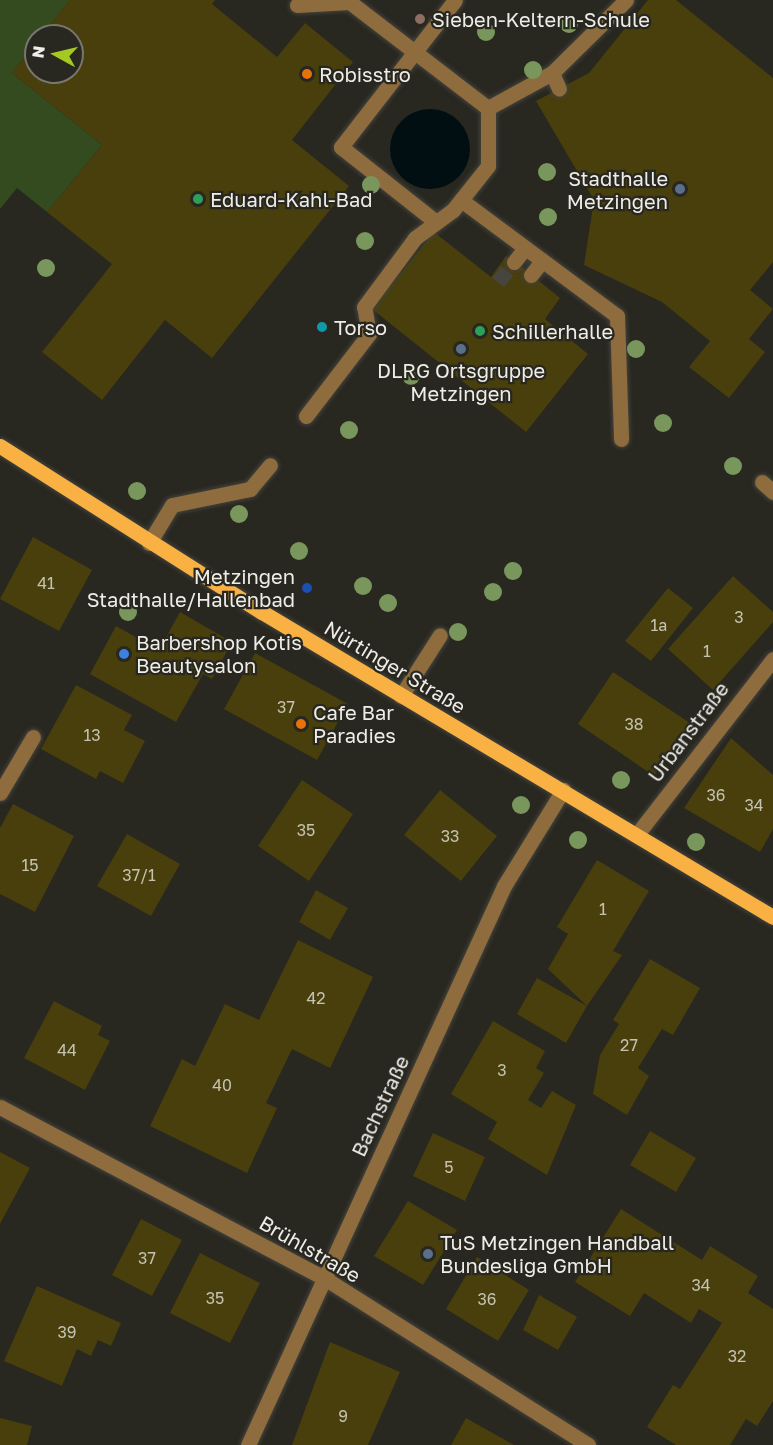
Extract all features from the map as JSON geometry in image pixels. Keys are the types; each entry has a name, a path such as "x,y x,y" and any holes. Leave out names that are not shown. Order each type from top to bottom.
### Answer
{"main road":[{"name":"Nürtinger Straße","path":"0,446 149,543 401,696 638,833 773,917"}],"street":[{"path":"436,222 341,147 455,0"},
{"path":"488,108 552,73 626,0"},
{"path":"297,5 348,1 488,108"},
{"path":"552,73 559,89"},
{"path":"306,416 369,334 364,307 415,238 461,200 488,166 488,108"},
{"path":"461,200 617,316 621,439"},
{"path":"514,262 525,248"},
{"path":"531,275 542,261"},
{"path":"149,543 172,505 250,489 270,465"},
{"path":"401,696 440,635"},
{"name":"Urbanstraße","path":"638,833 773,658"},
{"path":"0,793 33,737"},
{"name":"Bachstraße","path":"248,1445 321,1276 504,886 563,790"},
{"name":"Brühlstraße","path":"0,1107 321,1276 588,1445"}],"green space":[{"path":"0,0 70,0 51,24 24,24 24,58 12,73 102,145 47,212 17,188 0,209"}],"shaded area":[{"path":"430,109 445,112 458,121 467,134 470,149 467,164 458,177 445,186 430,189 415,186 402,177 393,164 390,149 393,134 402,121 415,112"}],"building":[{"name":"Eduard-Kahl-Bad","path":"70,0 215,0 212,4 277,57 305,23 353,62 292,140 349,186 212,358 165,320 102,400 42,352 112,264 47,212 102,145 26,84 84,84 84,24 51,24"},
{"name":"Stadthalle Metzingen","path":"648,0 676,0 773,78 773,262 750,290 773,309 749,339 765,352 729,398 689,367 710,341 662,302 584,265 594,200 536,101 589,73"},
{"name":"Eduard-Kahl-Bad","path":"24,58 24,83 12,73"},
{"name":"Schillerhalle","path":"434,232 491,277 506,256 523,268 560,298 545,319 588,354 526,432 372,309"},
{"path":"33,537 92,570 59,631 0,599"},
{"path":"733,576 773,612 773,622 713,690 668,649"},
{"path":"668,588 693,608 651,661 625,641"},
{"path":"180,612 232,642 212,679 203,674 176,722 90,674 116,626 159,650"},
{"path":"255,653 348,704 317,760 224,709"},
{"path":"613,672 690,723 654,776 578,724"},
{"path":"76,685 132,715 124,730 145,741 123,783 100,771 96,779 41,749"},
{"path":"731,738 773,775 773,829 760,852 684,808"},
{"path":"302,780 353,814 309,881 258,846"},
{"path":"440,790 497,836 461,881 404,835"},
{"path":"13,804 74,836 35,912 0,894 0,828"},
{"path":"127,834 180,864 151,916 97,886"},
{"path":"597,860 649,891 613,951 622,955 587,1006 548,969 568,934 557,927"},
{"path":"316,890 348,908 330,940 299,922"},
{"path":"298,940 373,977 330,1068 292,1049 266,1103 277,1108 247,1173 150,1126 182,1059 195,1066 225,1004 259,1020"},
{"path":"650,959 700,988 673,1035 662,1029 638,1068 649,1076 627,1115 593,1094 600,1055 619,1024 613,1020"},
{"path":"537,978 587,1006 566,1043 517,1014"},
{"path":"54,1001 102,1026 98,1035 110,1041 85,1090 24,1058"},
{"path":"493,1021 545,1051 536,1068 544,1073 528,1100 541,1108 552,1091 576,1105 547,1175 488,1139 497,1122 451,1094"},
{"path":"650,1131 696,1158 676,1192 630,1165"},
{"path":"433,1133 485,1157 465,1201 413,1176"},
{"path":"0,1152 30,1168 0,1224"},
{"path":"408,1201 457,1230 423,1285 374,1256"},
{"path":"621,1209 702,1260 710,1246 758,1276 748,1293 773,1309 773,1401 757,1426 746,1419 730,1445 676,1445 647,1427 673,1385 680,1389 722,1323 699,1309 691,1323 644,1293 630,1316 575,1282"},
{"path":"141,1219 182,1240 152,1296 112,1275"},
{"path":"200,1253 260,1283 230,1343 170,1313"},
{"path":"477,1257 529,1290 498,1341 446,1309"},
{"path":"37,1286 121,1323 111,1346 98,1340 91,1356 77,1349 62,1386 4,1361"},
{"path":"539,1295 577,1317 558,1350 523,1330"},
{"path":"330,1342 400,1372 368,1445 292,1445"},
{"path":"0,1418 32,1426 27,1445 0,1445"},
{"path":"466,1418 514,1445 451,1445"}],"tunnel":[{"path":"498,282 514,262"}],"place":[{"name":"Sieben-Keltern-Schule","path":"420,19"},
{"name":"Robisstro","path":"307,74"},
{"name":"Stadthalle Metzingen","path":"680,189"},
{"name":"Eduard-Kahl-Bad","path":"198,199"},
{"name":"Torso","path":"322,327"},
{"name":"Schillerhalle","path":"480,331"},
{"name":"DLRG Ortsgruppe Metzingen","path":"461,349"},
{"name":"Metzingen Stadthalle/Hallenbad","path":"307,588"},
{"name":"Barbershop Kotis Beautysalon","path":"124,654"},
{"name":"Cafe Bar Paradies","path":"301,724"},
{"name":"TuS Metzingen Handball Bundesliga GmbH","path":"428,1254"}]}
